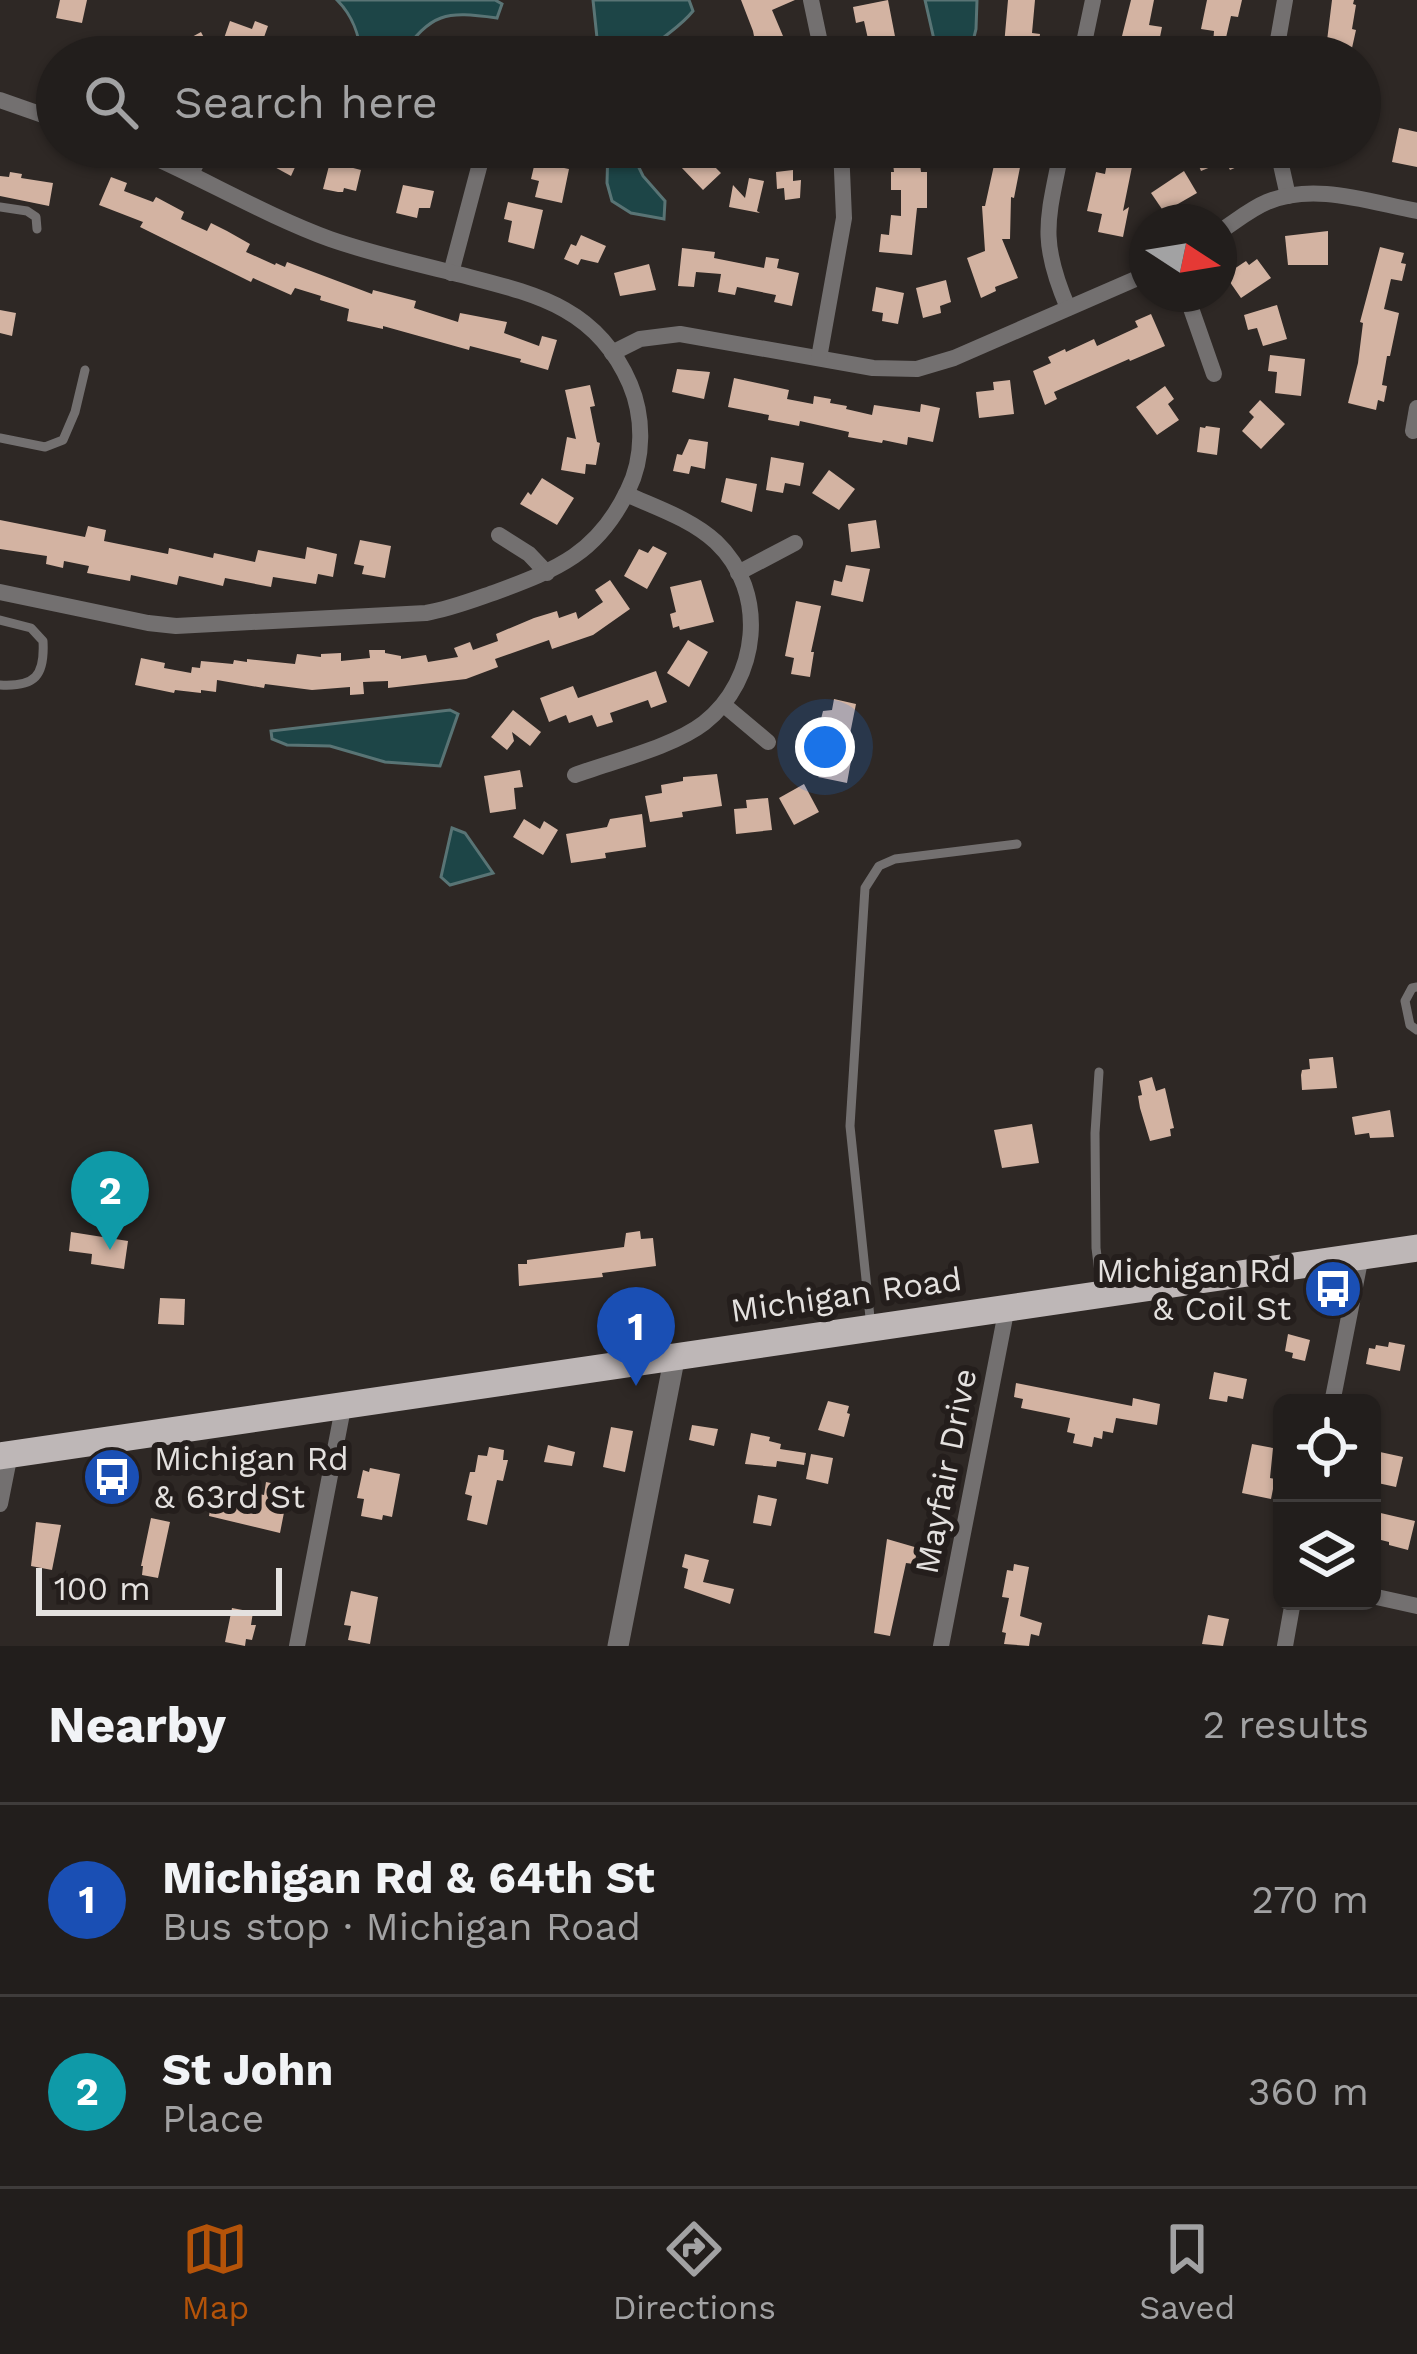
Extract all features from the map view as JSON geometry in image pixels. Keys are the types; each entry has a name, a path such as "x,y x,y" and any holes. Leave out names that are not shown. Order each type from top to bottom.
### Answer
{"main road":[{"name":"Michigan Road","path":"5,1455 1417,1248"}],"street":[{"path":"811,0 819,36"},
{"path":"1085,36 1093,0"},
{"path":"1279,36 1285,0"},
{"path":"0,100 36,113"},
{"path":"0,592 148,623 190,626 426,613 547,573 574,558 611,521 633,481 640,429 633,392 612,353 586,323 531,293 324,236 178,168"},
{"path":"191,174 194,168"},
{"path":"452,273 479,168"},
{"path":"819,358 844,218 842,168"},
{"path":"1058,168 1047,240 1053,273 1068,308"},
{"path":"1282,168 1288,196"},
{"path":"1237,221 1288,196 1323,194 1417,211"},
{"path":"612,353 640,339 696,335 882,370 916,369 954,358 1129,282"},
{"path":"1192,312 1214,374"},
{"path":"1413,431 1417,408"},
{"path":"575,775 700,726 737,686 751,641 747,594 722,549 683,520 626,494"},
{"path":"499,535 529,554 547,573"},
{"path":"738,572 795,543"},
{"path":"724,705 768,742"},
{"path":"1334,1394 1361,1256"},
{"name":"Mayfair Drive","path":"941,1646 1007,1307"},
{"path":"618,1646 675,1355"},
{"path":"297,1646 344,1403"},
{"path":"0,1504 5,1455"},
{"path":"1381,1598 1417,1606"},
{"path":"1285,1646 1291,1610"}],"lane":[{"path":"0,207 36,217 38,229"},
{"path":"0,438 45,448 63,440 85,370"},
{"path":"0,620 31,628 43,641 44,660 36,676 21,686 0,685"},
{"path":"871,1327 850,1126 865,888 879,866 895,859 1017,844"},
{"path":"1417,987 1405,1001 1410,1025 1417,1030"},
{"path":"1099,1072 1096,1248 1102,1294"}],"water":[{"path":"337,0 495,0 502,4 497,18 452,15 431,23 417,36 357,36"},
{"path":"593,0 689,0 693,11 666,36 597,36"},
{"path":"925,0 977,0 974,36 933,36"},
{"path":"607,168 639,168 665,201 664,219 631,213 612,201"},
{"path":"450,710 458,714 440,766 385,762 330,746 287,745 272,739 271,731"},
{"path":"452,828 465,833 493,873 450,885 441,877"}],"building":[{"path":"60,0 87,0 82,23 56,18"},
{"path":"741,0 795,0 772,10 783,36 754,36"},
{"path":"888,0 895,36 867,36 864,21 856,23 853,7"},
{"path":"1008,0 1035,0 1032,33 1040,36 1005,36"},
{"path":"1131,0 1154,0 1149,25 1162,27 1160,36 1122,36"},
{"path":"1207,0 1242,0 1238,17 1231,16 1226,36 1201,29"},
{"path":"1332,0 1354,0 1355,36 1328,36"},
{"path":"230,21 252,29 255,21 268,26 264,36 225,36"},
{"path":"1399,128 1417,132 1417,167 1392,162"},
{"path":"328,168 361,170 356,191 323,189"},
{"path":"534,168 569,169 562,203 535,197 539,181 531,179"},
{"path":"682,168 716,168 721,173 703,190"},
{"path":"894,168 927,172 927,208 917,208 912,255 879,252 881,234 889,235 891,215 901,216 901,190 891,190"},
{"path":"993,168 1020,168 1011,197 1010,239 1002,239 1018,278 981,298 967,258 985,251 985,206"},
{"path":"1132,168 1123,237 1098,232 1102,214 1087,211 1096,172"},
{"path":"793,170 793,181 801,180 800,198 785,200 784,188 777,189 776,172"},
{"path":"1184,171 1197,193 1178,204 1159,204 1151,193"},
{"path":"10,172 53,183 49,206 0,196 0,176 9,177"},
{"path":"111,177 127,183 124,191 153,202 156,197 184,212 181,219 207,231 211,223 227,231 250,244 246,252 275,265 285,267 287,262 372,294 373,290 416,301 414,308 458,322 460,313 507,322 504,333 539,346 542,336 557,340 548,370 470,346 469,350 347,321 349,309 320,300 321,296 295,288 291,295 253,278 251,282 140,227 143,222 99,205"},
{"path":"749,178 764,181 760,213 729,207 733,185 745,198"},
{"path":"403,185 434,191 430,208 419,208 417,218 396,213"},
{"path":"508,202 543,210 534,249 508,242 512,221 504,219"},
{"path":"1328,231 1328,265 1288,265 1285,236"},
{"path":"581,235 606,246 598,263 581,259 578,265 564,259"},
{"path":"1380,247 1404,253 1401,263 1406,264 1402,281 1391,279 1384,309 1399,313 1382,385 1387,386 1384,402 1378,400 1376,410 1348,403 1358,363 1360,322"},
{"path":"682,248 715,252 714,258 764,268 766,257 779,259 777,268 799,273 792,306 774,302 776,295 737,287 735,295 718,292 721,274 696,272 694,287 678,286"},
{"path":"1257,259 1271,278 1241,298 1237,267 1246,261 1249,265"},
{"path":"649,264 656,290 620,296 614,273"},
{"path":"946,280 951,302 940,306 941,313 923,318 916,288"},
{"path":"876,287 904,293 898,324 882,321 883,313 872,311"},
{"path":"1277,305 1287,339 1263,346 1257,328 1248,330 1244,315"},
{"path":"0,310 16,313 12,336 0,333"},
{"path":"1151,314 1165,346 1054,392 1057,399 1045,405 1033,371 1051,363 1048,357 1094,339 1097,346 1138,327 1135,321"},
{"path":"1270,355 1305,359 1301,396 1275,393 1277,372 1268,371"},
{"path":"677,369 710,372 704,399 672,392"},
{"path":"734,378 789,390 787,399 813,404 814,396 831,399 830,403 872,415 874,405 920,412 921,404 940,408 933,442 908,437 907,445 882,443 800,421 799,426 768,420 769,415 728,407"},
{"path":"1010,380 1014,414 979,418 976,392 994,390 993,382"},
{"path":"590,385 595,406 590,407 600,443 596,465 586,464 585,474 561,470 567,437 576,439 565,390"},
{"path":"1165,386 1174,399 1168,404 1179,420 1157,435 1136,407"},
{"path":"1260,400 1285,424 1261,449 1242,431"},
{"path":"1200,427 1220,428 1217,455 1197,452"},
{"path":"689,439 708,442 705,469 691,466 689,474 673,471 677,454 682,455"},
{"path":"771,457 804,463 800,486 785,483 783,493 766,490"},
{"path":"829,470 855,489 839,510 812,493"},
{"path":"542,478 574,498 557,525 520,504"},
{"path":"726,478 757,484 752,512 721,502"},
{"path":"0,520 85,537 88,526 106,530 104,541 168,554 169,548 255,562 258,550 305,559 307,547 337,554 333,577 318,574 316,584 273,577 271,587 225,578 223,586 179,576 177,585 131,575 130,581 87,573 89,566 64,561 63,568 46,564 47,556 0,549"},
{"path":"876,520 880,548 851,552 848,524"},
{"path":"360,540 391,546 385,578 362,574 364,566 354,564"},
{"path":"653,546 667,553 647,589 624,576 639,549 648,553"},
{"path":"846,565 870,569 863,602 831,595 834,580 842,582"},
{"path":"610,580 630,609 593,635 552,649 549,640 495,659 498,667 466,679 388,688 388,681 363,682 364,694 350,695 350,687 312,690 265,684 264,688 217,680 216,692 201,693 135,685 141,658 191,673 192,667 200,668 201,661 295,664 297,654 341,653 341,661 370,658 369,650 385,650 401,659 426,655 428,662 458,657 454,648 470,642 473,650 498,641 496,634 534,618 557,611 559,618 576,612 578,619 603,602 595,590"},
{"path":"701,580 714,622 673,628 670,614 676,612 670,587"},
{"path":"796,601 821,606 810,677 791,674 794,658 785,656"},
{"path":"688,640 708,652 689,687 667,673"},
{"path":"656,671 667,702 651,708 648,700 610,713 613,722 597,727 592,715 569,723 566,715 549,722 540,698 573,686 578,698"},
{"path":"834,699 856,704 847,749 853,750 847,783 818,777 840,765 818,760 823,711 832,710"},
{"path":"513,710 541,732 530,746 512,732 514,741 507,750 491,737"},
{"path":"520,770 523,787 514,788 516,809 490,813 484,776"},
{"path":"717,774 722,806 650,822 645,796 662,793 661,785 683,781 683,777"},
{"path":"804,784 819,812 794,825 779,798"},
{"path":"768,798 772,830 736,834 734,809 747,808 746,800"},
{"path":"642,814 646,847 571,863 566,834 607,827 610,819"},
{"path":"524,819 540,829 544,821 558,830 543,855 513,837"},
{"path":"1333,1057 1337,1088 1302,1090 1302,1070 1310,1069 1309,1059"},
{"path":"1152,1077 1156,1091 1165,1088 1174,1128 1171,1136 1150,1141 1138,1096 1142,1095 1139,1081"},
{"path":"1390,1110 1394,1137 1355,1135 1352,1117"},
{"path":"1032,1124 1039,1163 1002,1168 994,1130"},
{"path":"640,1231 641,1239 653,1238 656,1266 519,1286 518,1264 624,1247 626,1233"},
{"path":"71,1232 128,1241 124,1269 91,1264 92,1254 69,1251"},
{"path":"160,1298 185,1299 184,1325 158,1324"},
{"path":"1288,1334 1310,1340 1305,1361 1285,1351"},
{"path":"1389,1342 1405,1345 1400,1371 1366,1364 1369,1348 1388,1347"},
{"path":"1214,1372 1247,1379 1243,1399 1209,1399"},
{"path":"1016,1383 1132,1406 1133,1398 1160,1404 1157,1425 1116,1418 1113,1433 1103,1431 1102,1439 1094,1437 1092,1447 1073,1443 1075,1434 1067,1432 1070,1418 1021,1408 1023,1399 1014,1397"},
{"path":"828,1401 849,1406 844,1437 818,1430"},
{"path":"692,1425 718,1429 714,1446 689,1440"},
{"path":"611,1427 633,1431 625,1472 603,1467"},
{"path":"751,1433 770,1437 769,1441 781,1444 780,1449 806,1453 804,1465 745,1464"},
{"path":"1252,1444 1273,1448 1271,1499 1242,1493"},
{"path":"548,1445 575,1452 572,1466 544,1462"},
{"path":"489,1447 504,1450 503,1460 508,1460 503,1481 497,1480 487,1525 467,1520 472,1496 465,1494 478,1455 487,1456"},
{"path":"1381,1452 1403,1457 1396,1487 1381,1484"},
{"path":"811,1454 833,1458 828,1484 806,1479"},
{"path":"363,1470 400,1474 392,1517 361,1516 364,1499 357,1498"},
{"path":"266,1482 289,1487 280,1533 209,1516 210,1510 202,1508 204,1495 246,1504 249,1492 264,1495"},
{"path":"758,1495 777,1499 771,1526 753,1523"},
{"path":"1381,1513 1415,1521 1408,1550 1381,1540"},
{"path":"151,1518 170,1522 158,1578 142,1575"},
{"path":"36,1522 61,1525 52,1570 31,1566"},
{"path":"887,1539 918,1548 914,1564 906,1563 890,1636 874,1633"},
{"path":"685,1554 709,1560 703,1582 734,1589 730,1604 684,1588"},
{"path":"1014,1564 1029,1567 1020,1616 1042,1623 1039,1636 1031,1634 1029,1646 1004,1644 1009,1598 1002,1597 1007,1570 1013,1571"},
{"path":"351,1591 378,1597 370,1644 348,1640 351,1626 344,1625"},
{"path":"232,1608 253,1612 251,1625 256,1625 245,1646 225,1642"},
{"path":"1208,1615 1229,1619 1223,1646 1202,1644"}],"place":[{"name":"St John","path":"110,1250"},
{"name":"Michigan Rd & Coil St","path":"1333,1289"},
{"name":"Michigan Rd & 64th St","path":"636,1386"},
{"name":"Michigan Rd & 63rd St","path":"112,1477"}]}
